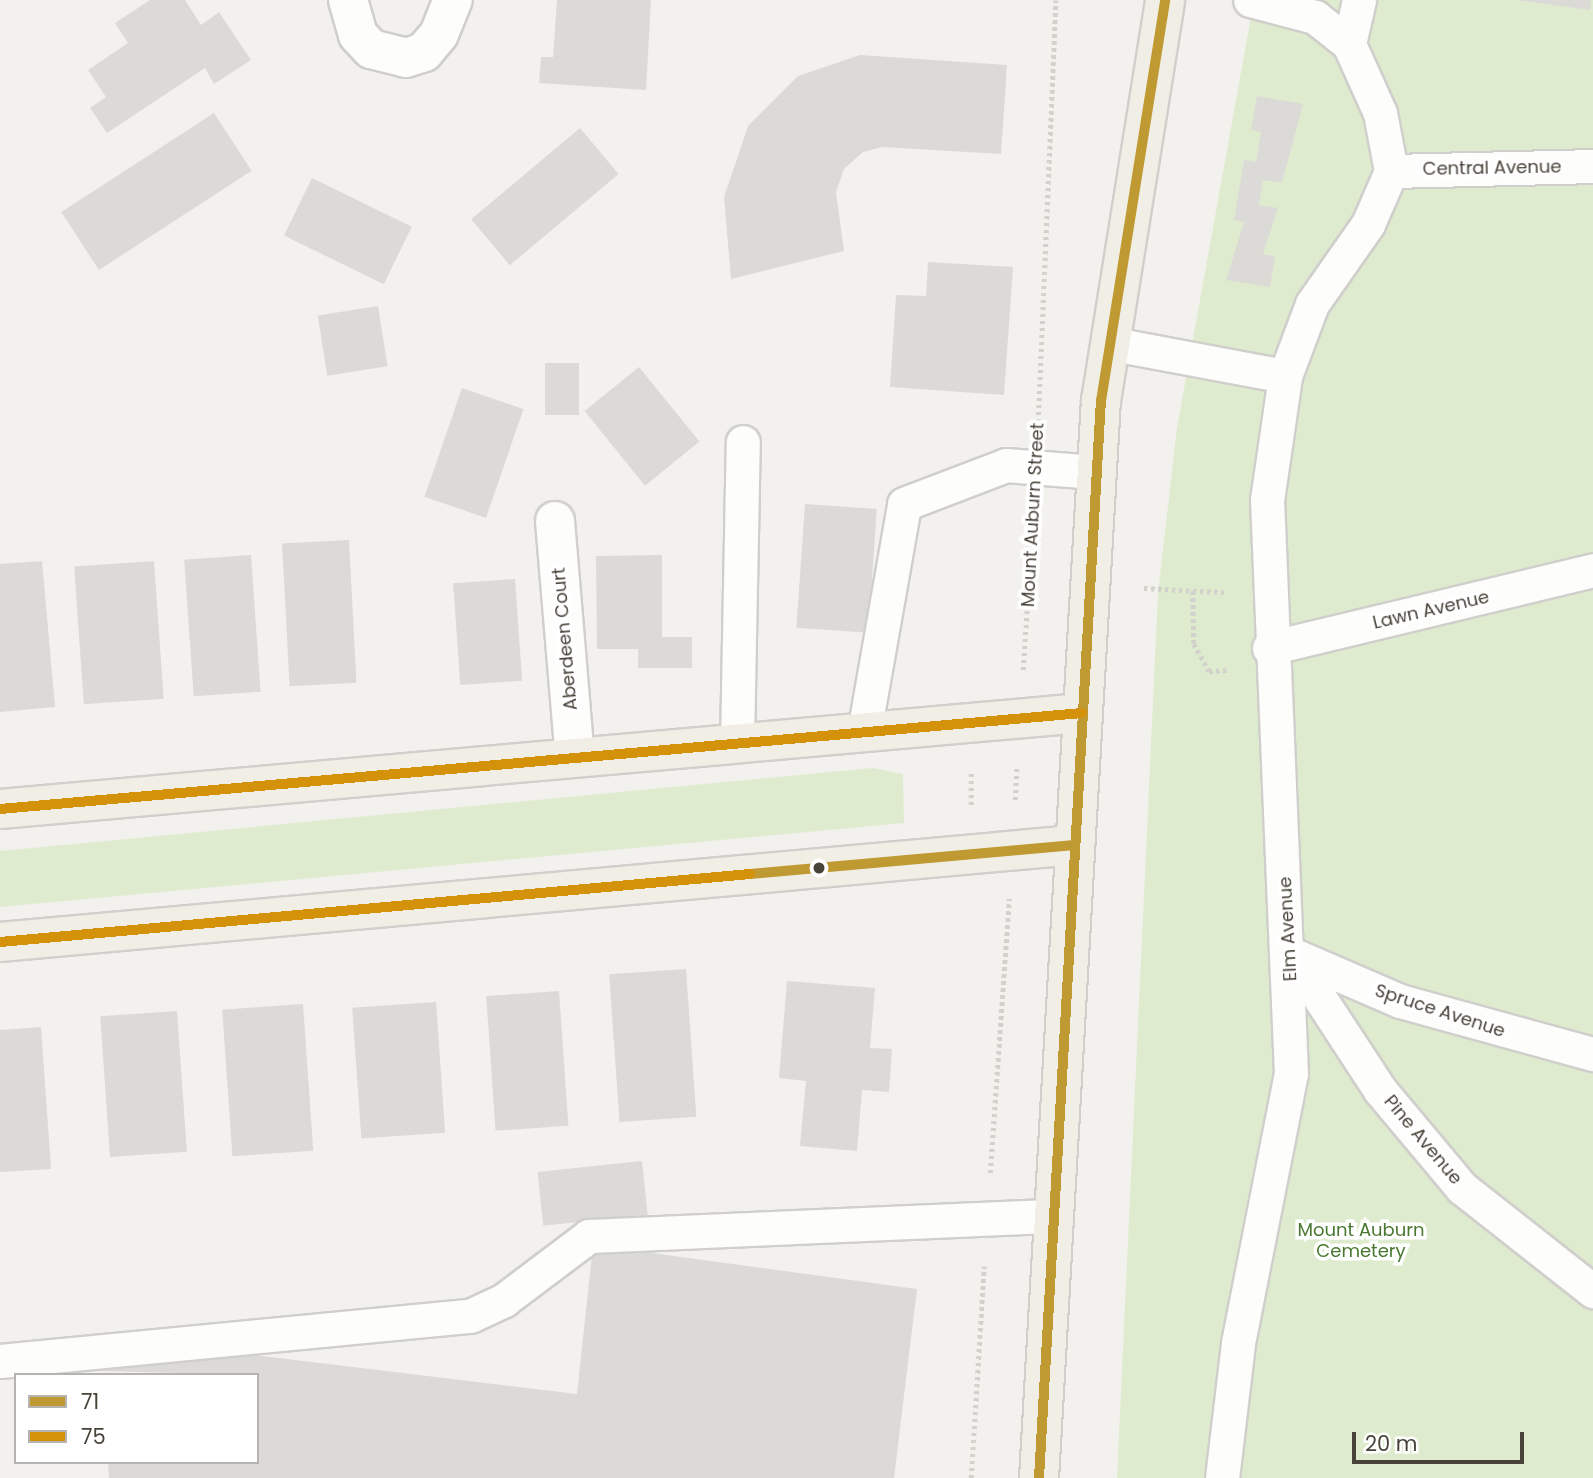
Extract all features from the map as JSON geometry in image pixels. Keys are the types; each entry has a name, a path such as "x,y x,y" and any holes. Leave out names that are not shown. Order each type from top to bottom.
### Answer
{"main road":[{"path":"1039,1478 1095,472 1108,343 1165,0"},
{"path":"0,809 1082,713"},
{"path":"0,942 1075,845"}],"street":[{"path":"348,0 358,35 371,49 406,58 424,52 439,34 453,0"},
{"name":"Aberdeen Court","path":"555,521 575,757"}],"lane":[{"path":"1250,0 1315,17 1349,44 1380,113 1391,171"},
{"path":"1349,44 1359,0"},
{"name":"Central Avenue","path":"1391,171 1593,166"},
{"name":"Elm Avenue","path":"1222,1478 1238,1343 1292,1074 1291,954 1269,648 1267,500 1284,376 1312,304 1368,224 1391,171"},
{"path":"1108,343 1284,376"},
{"path":"737,743 743,442"},
{"path":"864,732 904,504 1006,466 1095,472"},
{"name":"Lawn Avenue","path":"1269,648 1593,570"},
{"name":"Spruce Avenue","path":"1291,954 1400,1001 1593,1054"},
{"name":"Pine Avenue","path":"1291,954 1380,1090 1462,1188 1593,1291"},
{"path":"0,1361 470,1316 504,1300 589,1236 1054,1216"}],"path":[{"name":"Mount Auburn Street","path":"1000,1029 1036,467 1056,0"},
{"path":"1144,589 1230,592 1230,606"},
{"path":"1193,591 1194,644 1209,671 1227,670 1229,657"},
{"path":"971,767 971,806"}],"green space":[{"name":"Mount Auburn Cemetery","path":"1254,0 1593,0 1593,1478 1117,1478 1158,593 1177,428"},
{"path":"873,768 903,774 904,823 0,907 0,851"}],"building":[{"path":"150,0 185,0 201,25 219,12 251,60 214,84 205,68 107,133 90,108 106,97 88,70 128,43 115,23"},
{"path":"557,0 651,0 646,90 539,83 541,57 553,57"},
{"path":"1516,0 1591,0 1590,10"},
{"path":"860,55 1007,65 1001,154 882,147 863,152 844,169 836,192 844,251 731,279 724,197 748,126 798,76"},
{"path":"1257,96 1303,104 1282,183 1263,180 1259,205 1278,208 1263,254 1275,256 1270,287 1226,280 1244,222 1234,220 1244,160 1256,162 1261,132 1251,130"},
{"path":"214,113 252,171 99,270 61,212"},
{"path":"580,128 619,174 510,265 471,219"},
{"path":"312,178 412,227 384,284 284,236"},
{"path":"928,262 1013,267 1004,395 890,387 896,295 926,296"},
{"path":"378,306 388,366 327,376 318,316"},
{"path":"545,363 579,363 579,415 545,415"},
{"path":"639,367 699,442 645,486 585,411"},
{"path":"462,388 523,409 486,518 425,497"},
{"path":"805,504 877,509 868,633 796,628"},
{"path":"349,540 356,683 290,686 282,544"},
{"path":"251,555 261,692 194,696 184,560"},
{"path":"662,555 662,637 692,637 692,668 638,668 638,649 597,649 596,556"},
{"path":"42,561 55,707 0,712 0,564"},
{"path":"154,561 164,699 84,704 74,567"},
{"path":"515,579 522,681 460,685 453,583"},
{"path":"686,969 696,1117 620,1122 609,974"},
{"path":"787,981 875,988 870,1048 892,1049 889,1092 862,1090 857,1151 800,1146 806,1081 779,1078"},
{"path":"559,991 568,1126 496,1131 486,996"},
{"path":"436,1002 445,1133 361,1139 352,1008"},
{"path":"303,1004 313,1151 232,1156 222,1010"},
{"path":"177,1011 187,1152 110,1157 100,1016"},
{"path":"41,1027 51,1169 0,1172 0,1030"},
{"path":"642,1161 648,1215 543,1226 538,1172"},
{"path":"593,1245 917,1289 894,1478 109,1478 108,1464 259,1464 259,1373 99,1371 254,1355 577,1394"}],"transit line":[{"name":"71","path":"1039,1478 1101,401 1165,0"},
{"name":"75","path":"0,809 1082,713"},
{"name":"71","path":"750,874 1075,845"},
{"name":"75","path":"0,942 750,874"}]}
